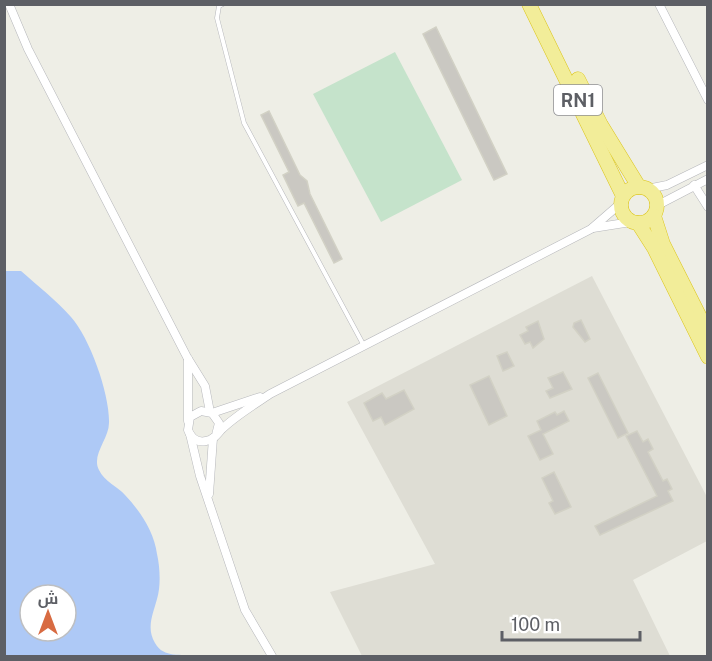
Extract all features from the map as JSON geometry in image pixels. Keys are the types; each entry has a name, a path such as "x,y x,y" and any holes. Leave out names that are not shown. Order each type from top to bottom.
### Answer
{"highway":[{"name":"RN1","path":"529,4 622,200 622,211 635,223 654,248 708,357"},
{"name":"RN1","path":"540,4 601,125 643,188 654,194 663,244 708,333"},
{"path":"622,200 627,191 643,188"},
{"path":"635,223 656,211"}],"street":[{"path":"9,4 28,49 205,386 211,413 219,423 215,436 209,499"},
{"path":"659,4 708,100"},
{"path":"643,188 667,185 708,165"},
{"path":"656,211 694,185 708,179"},
{"path":"694,185 708,207"},
{"path":"190,434 201,442 215,436 230,422 270,394 363,344 591,229 622,200"},
{"path":"591,229 635,223"},
{"path":"188,357 188,422 200,476 244,610 272,657"},
{"path":"188,422 197,412 211,413 270,394"}],"lane":[{"path":"223,4 219,6 217,18 244,123 363,344"}],"shaded area":[{"path":"592,276 707,497 707,541 633,580 670,656 362,656 330,592 435,564 347,402"}],"green space":[{"path":"395,52 462,180 381,222 313,94"}],"water":[{"path":"4,271 21,271 53,299 78,326 92,352 106,398 109,423 97,464 104,477 125,495 141,515 150,530 159,565 160,582 151,621 152,637 163,651 196,656 5,656"}],"building":[{"path":"436,27 507,174 494,180 423,34"},
{"path":"269,111 300,175 307,181 310,194 342,259 334,263 304,203 298,206 283,175 289,172 261,115"},
{"path":"581,320 590,339 585,342 573,327 574,323"},
{"path":"538,321 544,339 533,348 530,342 525,344 520,335 528,331 526,327"},
{"path":"507,352 514,366 503,371 497,356"},
{"path":"563,372 572,389 550,398 546,391 553,388 548,378"},
{"path":"598,373 628,433 618,438 588,378"},
{"path":"489,376 507,416 489,425 470,385"},
{"path":"404,390 414,409 385,425 381,417 373,421 364,403 382,393 386,399"},
{"path":"564,411 569,421 543,434 553,454 540,460 528,436 541,430 537,421 555,412 557,415"},
{"path":"637,431 643,442 648,439 653,449 648,452 663,481 667,479 672,489 668,491 673,501 600,535 595,526 657,496 626,436"},
{"path":"554,472 571,507 555,514 549,503 553,501 542,478"}]}
